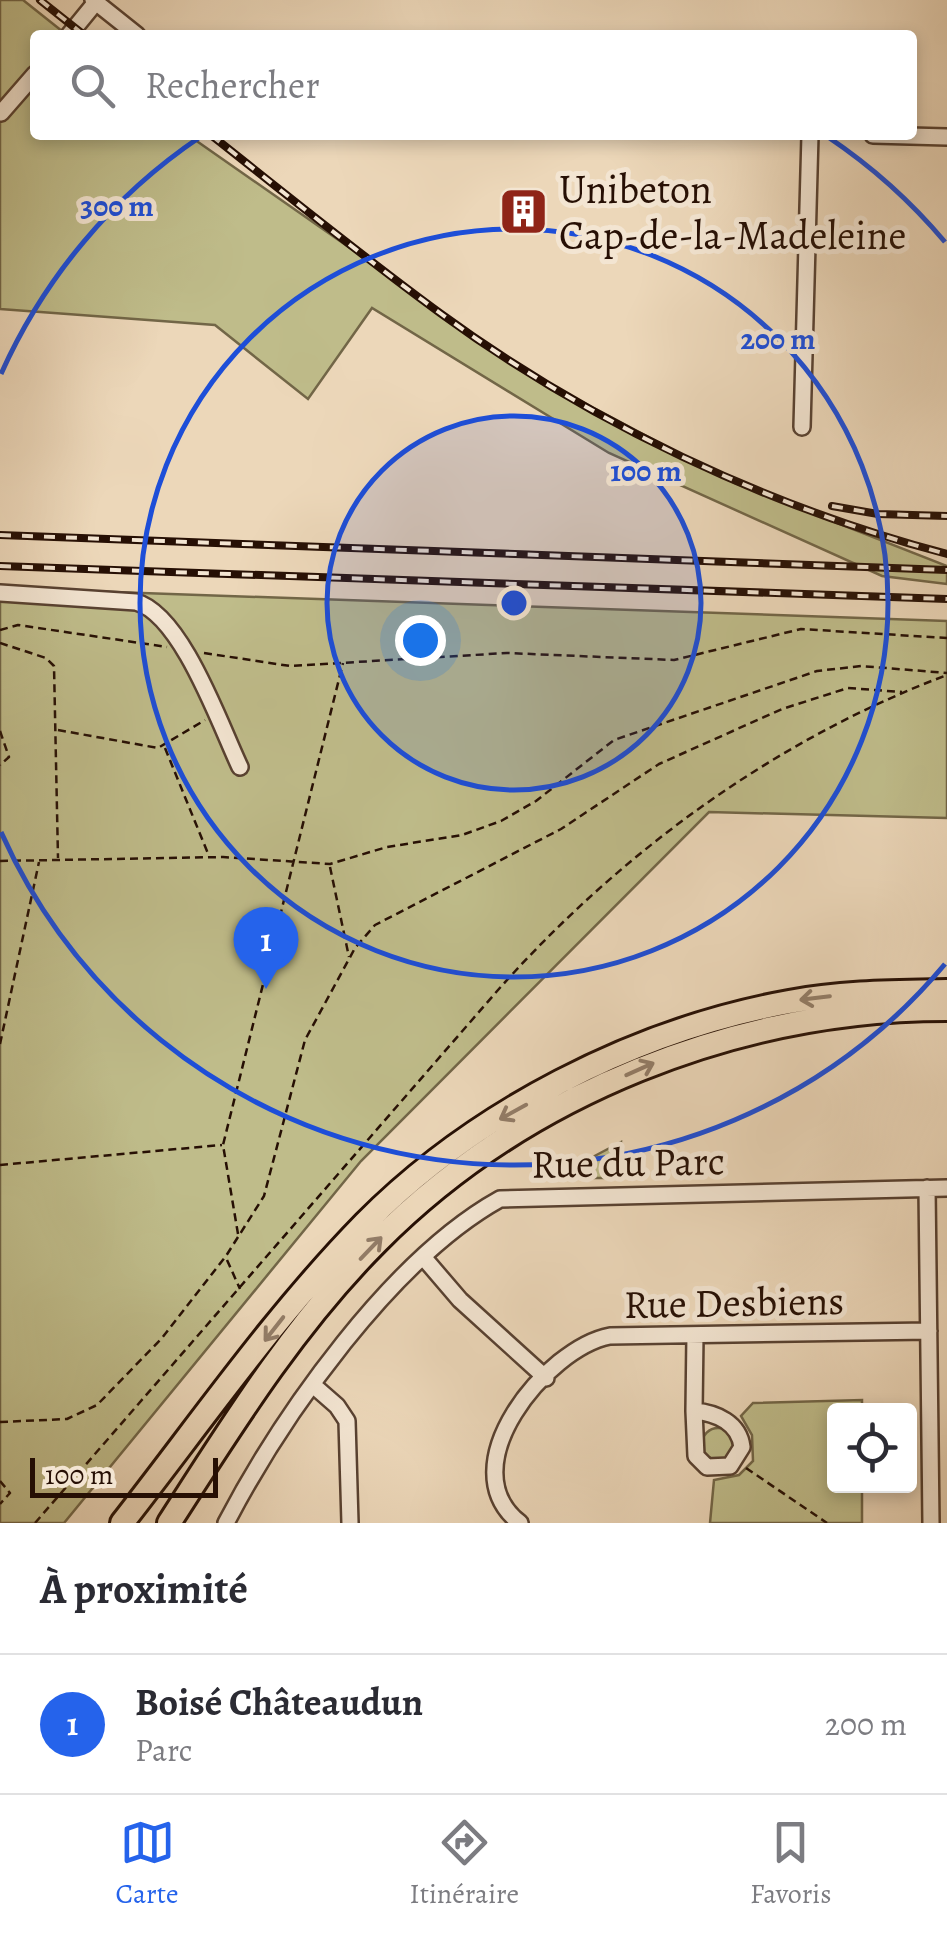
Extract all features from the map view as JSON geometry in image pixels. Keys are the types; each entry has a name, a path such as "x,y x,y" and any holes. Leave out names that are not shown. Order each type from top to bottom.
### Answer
{"highway":[{"path":"122,1523 342,1248 416,1176 471,1137 604,1062 729,1015 828,996 947,991"},
{"path":"169,1523 259,1385 310,1318 376,1243 451,1177 536,1123 654,1063 747,1032 861,1012 947,1008"},
{"path":"861,1012 947,1020"}],"street":[{"path":"73,30 95,1 131,30"},
{"path":"1,113 30,80"},
{"path":"917,136 947,137"},
{"path":"802,427 810,140"},
{"path":"0,593 143,604 163,619 183,650 240,767"},
{"path":"928,1188 931,1523"},
{"name":"Rue du Parc","path":"226,1523 312,1385 365,1318 464,1222 513,1197 947,1188"},
{"path":"424,1258 460,1300 546,1378"},
{"name":"Rue Desbiens","path":"520,1523 500,1502 497,1492 496,1443 506,1424 546,1378 575,1350 594,1340 929,1331"},
{"path":"694,1411 718,1416 738,1432 742,1447 736,1461 715,1469 701,1462 694,1448 694,1411 695,1335"},
{"path":"312,1385 338,1406 346,1422 350,1523"}],"path":[{"path":"0,630 18,624 290,666 507,652 674,660 800,629 947,638"},
{"path":"0,642 46,658 54,666 58,860"},
{"path":"238,1235 223,1145 343,663"},
{"path":"0,861 209,858 330,864 489,826 536,801 583,760 614,740 817,671 861,666 947,674"},
{"path":"35,1523 486,1002 584,899 717,795 904,693 947,674"},
{"path":"0,1422 67,1419 97,1405 154,1346 226,1256 264,1196 306,1040 349,958 370,930 390,915 560,830 659,764 820,694 864,687 904,693"},
{"path":"55,730 143,748 164,746 214,714"},
{"path":"0,731 9,757 0,765"},
{"path":"164,746 209,858"},
{"path":"0,1044 39,860"},
{"path":"330,864 349,958"},
{"path":"0,1165 223,1145"},
{"path":"226,1256 240,1290"},
{"path":"736,1461 827,1523"},
{"path":"0,1481 10,1493 0,1504"}],"shaded area":[{"path":"0,0 23,0 61,30 30,30 30,140 195,140 532,375 735,483 947,566 947,584 882,576 609,453 372,308 308,399 215,325 0,309"},
{"path":"0,588 947,621 947,818 709,812 361,1161 64,1523 0,1523"},
{"path":"621,1142 620,1178 553,1178"},
{"path":"862,1400 827,1403 827,1493 862,1493 862,1523 710,1523 714,1480 739,1475 753,1461 752,1435 741,1416 753,1403"},
{"path":"718,1428 729,1433 734,1444 729,1455 718,1460 707,1455 702,1444 707,1433"}],"railway":[{"path":"40,0 78,30"},
{"path":"217,140 440,313 557,390 682,457 747,486 880,535 947,554"},
{"path":"832,506 878,514 947,516"},
{"path":"0,535 947,570"},
{"path":"0,566 947,599"}],"place":[{"name":"Unibeton Cap-de-la-Madeleine","path":"524,212"},
{"name":"Boisé Châteaudun","path":"266,989"}]}
